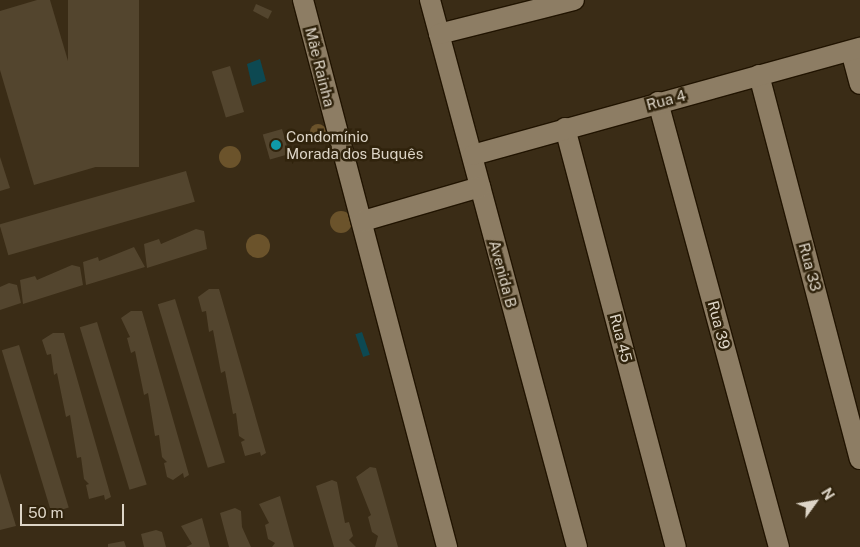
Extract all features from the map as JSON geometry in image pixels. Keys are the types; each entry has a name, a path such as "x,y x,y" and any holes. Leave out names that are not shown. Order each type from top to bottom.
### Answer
{"street":[{"name":"Mãe Rainha","path":"303,0 363,221 447,547"},
{"name":"Avenida B","path":"430,0 577,547"},
{"path":"439,34 530,6 574,0"},
{"path":"856,50 860,84"},
{"name":"Rua 4","path":"473,155 658,102 856,50"},
{"name":"Rua 33","path":"759,75 860,459"},
{"name":"Rua 39","path":"658,102 779,547"},
{"name":"Rua 45","path":"565,128 676,547"},
{"path":"363,221 480,187"}],"shaded area":[{"path":"315,124 321,124 326,129 324,138 315,140 310,135 310,129"},
{"path":"226,146 234,146 241,153 241,161 234,168 226,168 219,161 219,153"},
{"path":"341,211 349,214 352,222 349,230 341,233 333,230 330,222 333,214"},
{"path":"258,234 266,238 270,246 266,254 258,258 250,254 246,246 250,238"}],"water":[{"path":"260,59 266,81 252,86 247,64"},
{"path":"362,332 370,355 363,357 355,334"}],"building":[{"path":"37,0 50,0 99,166 34,185 0,70 0,11"},
{"path":"68,0 139,0 139,167 68,167"},
{"path":"256,4 272,11 268,19 253,11"},
{"path":"230,66 244,112 226,117 212,72"},
{"name":"Condomínio Morada dos Buquês","path":"282,129 289,154 270,160 263,135"},
{"path":"0,157 10,188 0,191"},
{"path":"186,171 195,202 8,255 0,224"},
{"path":"196,229 204,231 207,249 147,268 144,244 159,239 161,244"},
{"path":"134,247 145,267 86,285 83,262 98,257 99,261"},
{"path":"72,265 80,267 83,285 23,304 20,280 35,276 37,280"},
{"path":"9,283 17,285 21,303 0,310 0,287"},
{"path":"209,289 219,289 266,453 261,456 260,452 245,456 241,442 245,440 239,436 236,413 233,414 225,371 221,373 213,330 209,332 206,311 202,312 198,297"},
{"path":"175,299 225,463 208,468 158,304"},
{"path":"131,311 142,311 189,475 184,478 183,473 173,480 167,477 164,463 167,462 162,457 159,435 155,436 148,393 144,395 135,351 131,353 127,338 130,337 121,318"},
{"path":"97,322 147,485 129,490 80,327"},
{"path":"53,333 64,333 111,497 105,500 104,495 89,499 86,485 89,484 84,479 81,457 77,458 70,415 66,417 57,373 54,375 51,354 47,355 42,340"},
{"path":"19,345 69,508 51,513 2,350"},
{"path":"370,467 376,468 398,547 375,547 378,536 372,532 368,517 371,515 356,477"},
{"path":"0,473 16,526 0,530"},
{"path":"332,480 337,482 345,523 349,522 353,536 349,540 356,547 334,547 316,486"},
{"path":"280,496 294,547 272,547 275,543 268,539 265,525 269,523 259,504"},
{"path":"235,508 241,511 242,527 251,547 229,547 220,513"},
{"path":"202,518 210,547 186,547 192,544 181,526"},
{"path":"156,530 162,532 166,547 144,547 141,534"},
{"path":"124,541 126,547 108,547 108,544"}],"place":[{"name":"Condomínio Morada dos Buquês","path":"276,145"}]}
